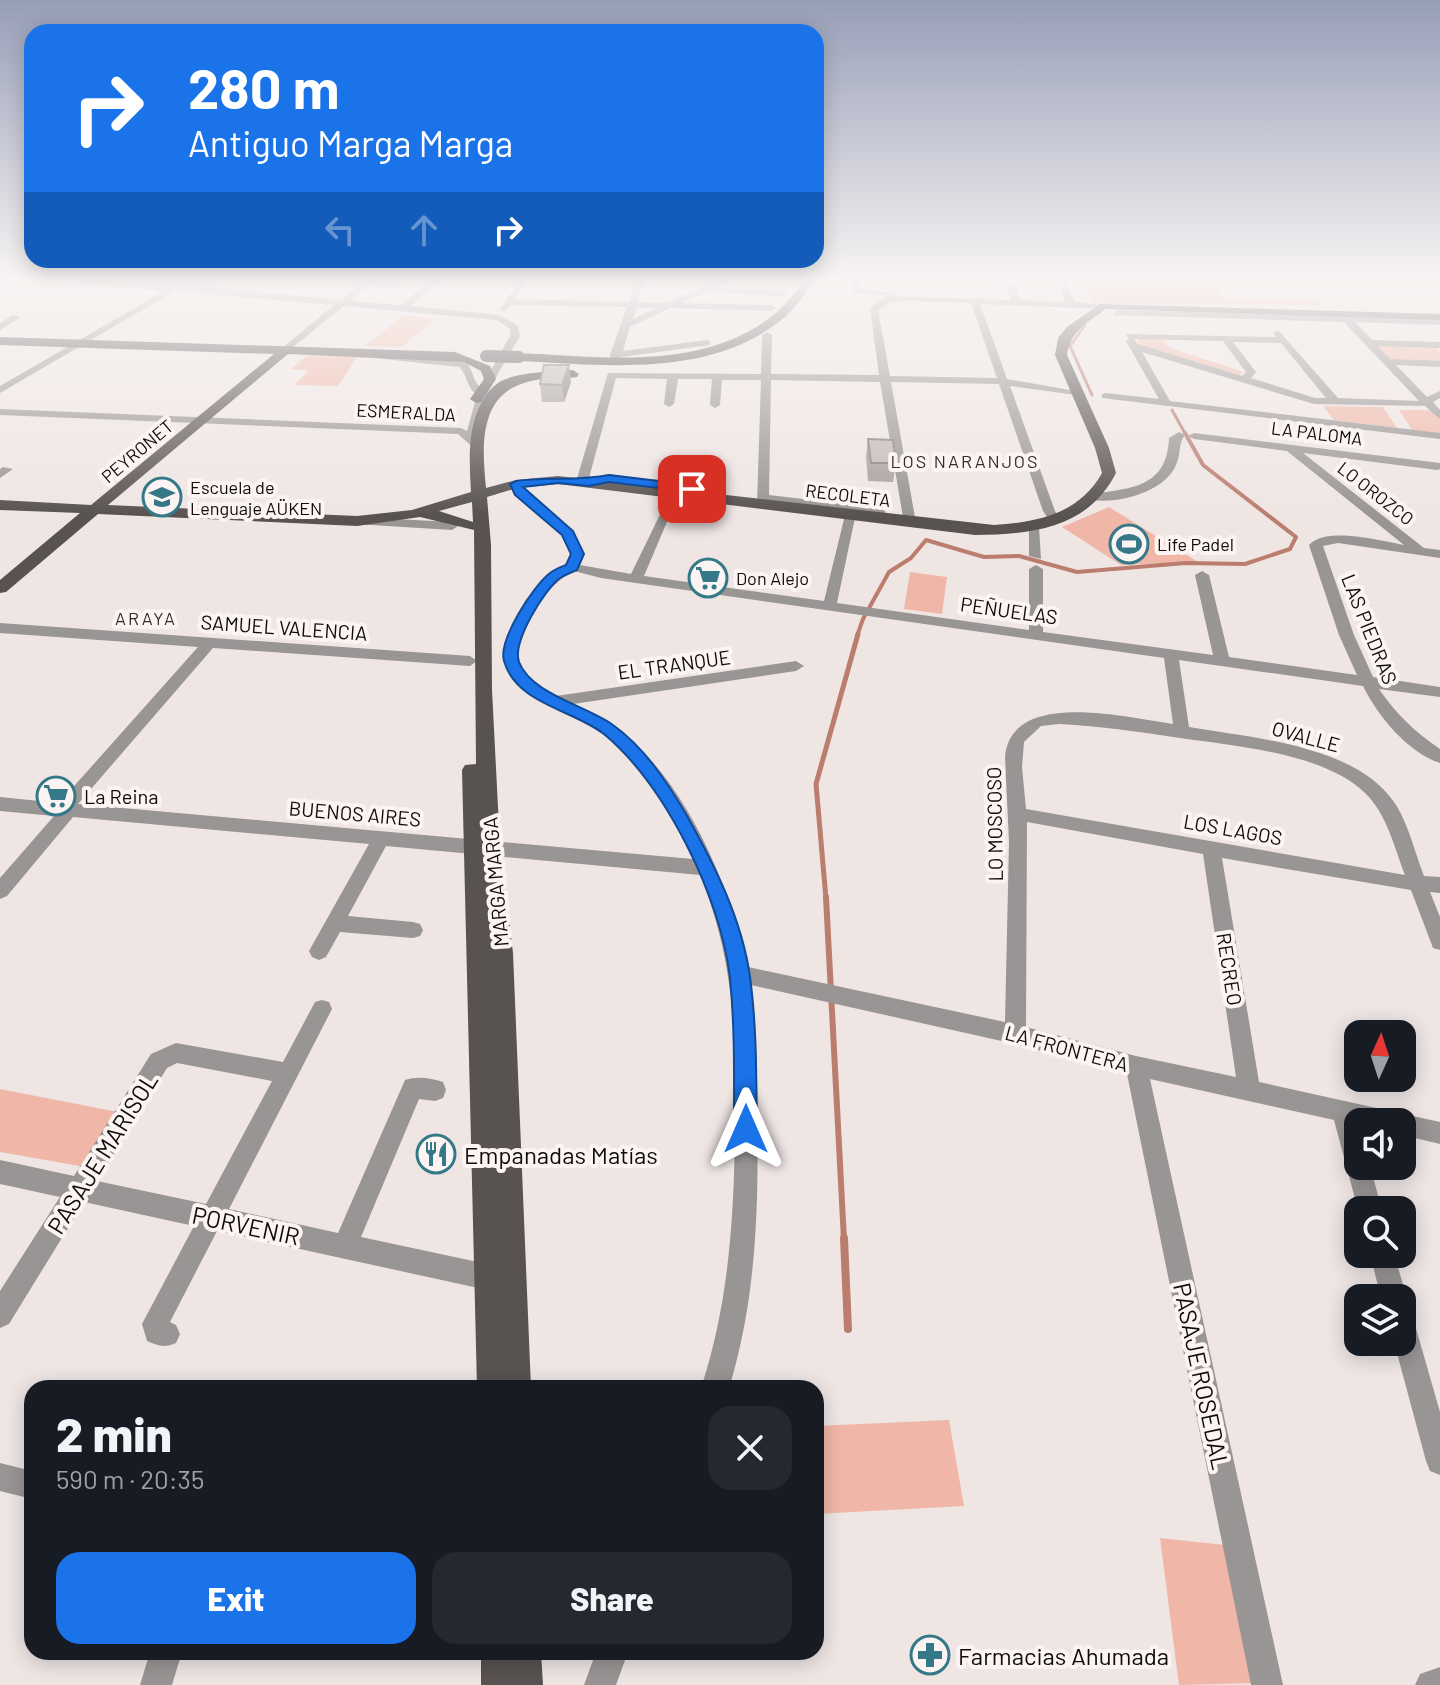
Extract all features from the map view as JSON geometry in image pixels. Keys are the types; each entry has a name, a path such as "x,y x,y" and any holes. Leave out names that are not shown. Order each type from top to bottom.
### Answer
{"main road":[{"name":"PEYRONET","path":"0,588 275,359"},
{"path":"459,359 479,363 490,379"},
{"path":"538,359 583,374"},
{"path":"469,439 500,387 528,377 612,375 615,359"},
{"path":"1062,359 1109,473 1096,497"},
{"name":"MARGA MARGA","path":"490,379 480,393 469,439 474,496 494,1380"},
{"name":"RECOLETA","path":"413,514 516,484 558,480 764,501 975,530 1033,527 1055,520 1096,497"},
{"name":"MARGA MARGA","path":"474,496 461,526 481,846 501,953 514,1380"},
{"path":"0,505 357,521 413,514 447,516 461,526"},
{"path":"500,1660 501,1685"},
{"path":"522,1660 523,1685"}],"street":[{"path":"0,390 54,359"},
{"path":"415,359 467,367 468,379 480,393"},
{"name":"MARGA MARGA","path":"469,439 490,379 501,359"},
{"path":"764,501 766,359"},
{"path":"880,359 910,523"},
{"path":"992,359 1055,520"},
{"path":"1141,359 1167,404"},
{"path":"1182,359 1314,401 1427,402 1440,394"},
{"path":"1241,359 1251,372 1244,380"},
{"path":"1299,359 1335,402"},
{"path":"1385,359 1440,416"},
{"path":"1388,362 1440,364"},
{"path":"586,482 612,375 1002,382 1076,392"},
{"path":"677,375 678,389"},
{"path":"669,404 677,375"},
{"path":"715,405 717,376"},
{"path":"1106,396 1440,436"},
{"path":"1387,403 1438,468"},
{"name":"ESMERALDA","path":"0,412 201,421 469,439"},
{"name":"RECOLETA","path":"1096,497 1109,498 1128,492 1165,474 1171,462 1175,438 1179,435"},
{"name":"LA PALOMA","path":"1194,436 1438,468"},
{"name":"LO OROZCO","path":"1290,448 1440,566"},
{"path":"1424,448 1440,449"},
{"name":"RECOLETA","path":"586,482 609,478 692,489"},
{"path":"516,484 520,493 568,533 577,554 572,567 556,575 536,597 513,640 510,660 524,684 607,728 628,747 665,794 707,868 740,974 745,1041 744,1198 738,1283 718,1380"},
{"path":"636,578 675,493"},
{"name":"RECOLETA","path":"764,501 880,512"},
{"path":"830,605 851,515"},
{"path":"357,521 461,526"},
{"path":"1033,527 1036,634"},
{"name":"LAS PIEDRAS","path":"1421,552 1338,539 1322,540 1316,545 1366,682 1388,717 1403,732 1440,757"},
{"path":"1421,552 1440,554"},
{"name":"PEÑUELAS","path":"572,567 1440,692"},
{"path":"1202,575 1222,661"},
{"name":"SAMUEL VALENCIA","path":"0,628 470,661"},
{"path":"0,891 211,641"},
{"path":"1171,654 1182,733"},
{"name":"EL TRANQUE","path":"558,701 796,666"},
{"name":"LO MOSCOSO","path":"1015,1034 1018,814 1015,744 1023,732 1038,721 1080,717 1182,733"},
{"name":"OVALLE","path":"1182,733 1305,755 1354,774 1388,807 1440,942"},
{"name":"BUENOS AIRES","path":"0,804 707,868"},
{"name":"LOS LAGOS","path":"1018,814 1440,885"},
{"path":"319,951 382,837"},
{"name":"RECREO","path":"1211,847 1249,1091"},
{"path":"334,923 413,930"},
{"name":"LA FRONTERA","path":"740,974 1015,1034 1136,1066 1342,1109"},
{"path":"167,1334 156,1332 155,1324 322,1009"},
{"name":"PASAJE MARISOL","path":"0,1315 159,1061 176,1053 287,1073"},
{"name":"PASAJE ROSEDAL","path":"1136,1066 1267,1685"},
{"path":"345,1246 413,1088 435,1090"},
{"path":"1342,1109 1366,1196"},
{"path":"1416,1127 1440,1133"},
{"name":"PORVENIR","path":"0,1172 492,1278"},
{"path":"1411,1356 1440,1461"},
{"path":"0,1477 24,1483"},
{"path":"156,1685 164,1660"},
{"path":"600,1685 609,1660"},
{"path":"1431,1685 1440,1683"}],"shaded area":[{"path":"303,359 356,359 338,386 294,385 309,371 291,369"},
{"path":"1185,359 1203,359 1244,372 1238,375"},
{"path":"1389,359 1440,359 1440,362"},
{"path":"1323,406 1383,407 1397,428 1334,420"},
{"path":"1399,410 1431,410 1440,419 1440,434 1413,431"},
{"name":"Life Padel","path":"1109,507 1198,562 1121,565 1062,527"},
{"path":"910,572 947,577 942,614 904,609"},
{"path":"0,1089 118,1112 85,1167 0,1152"},
{"path":"949,1420 964,1506 824,1514 824,1426"},
{"path":"1160,1538 1225,1545 1257,1683 1179,1685"}],"building":[{"path":"544,365 569,365 562,385 540,384"},
{"path":"868,439 893,440 896,463 871,463"}],"waterway":[{"path":"1076,359 1092,395"},
{"path":"1172,410 1186,435"},
{"path":"857,636 889,572 911,558 926,540 984,557 1019,556 1077,572 1186,563 1245,564 1290,549 1296,537 1203,465 1185,433"},
{"path":"826,899 816,784 858,634"},
{"path":"826,897 844,1240"},
{"path":"844,1238 848,1329"}],"place":[{"name":"Escuela de Lenguaje AÜKEN","path":"162,497"},
{"name":"Life Padel","path":"1129,544"},
{"name":"Don Alejo","path":"708,578"},
{"name":"La Reina","path":"56,796"},
{"name":"Empanadas Matías","path":"436,1154"},
{"name":"Farmacias Ahumada","path":"930,1655"}],"district":[{"name":"LOS NARANJOS","path":"965,461"},
{"name":"ARAYA","path":"146,618"}],"route":[{"path":"692,489 609,478 589,482 558,480 516,484 520,493 568,533 577,559 572,567 556,575 536,597 513,640 510,660 524,684 607,728 628,747 665,794 707,868 740,974 745,1041 746,1129"}]}
